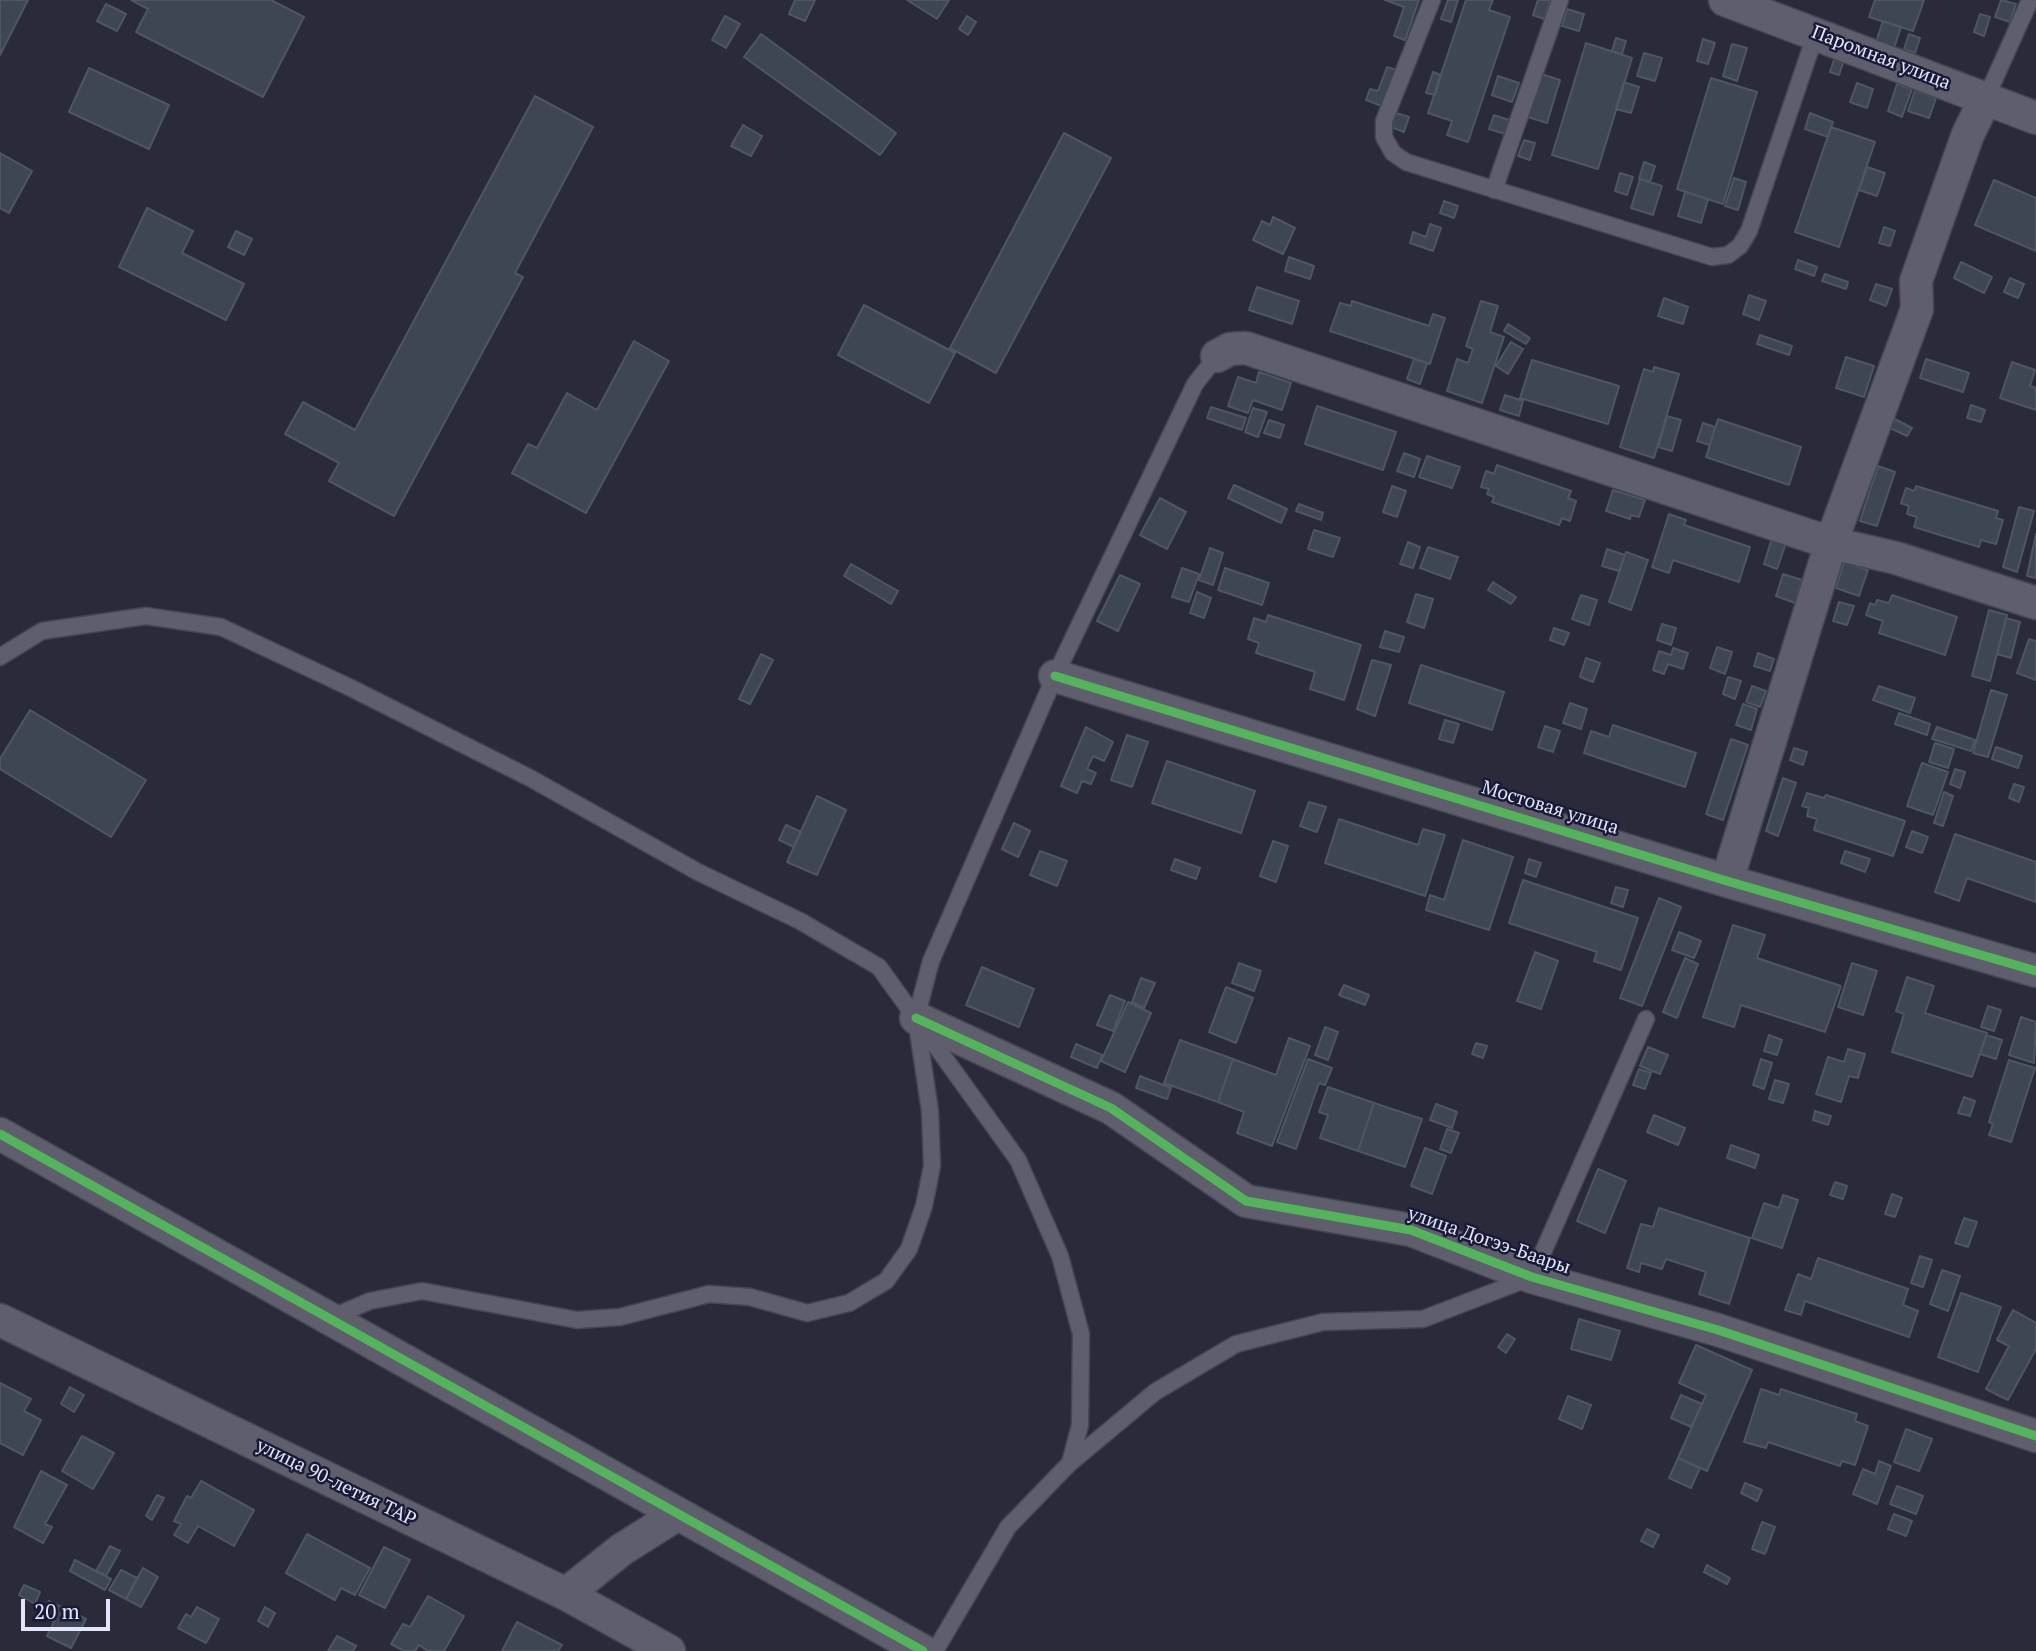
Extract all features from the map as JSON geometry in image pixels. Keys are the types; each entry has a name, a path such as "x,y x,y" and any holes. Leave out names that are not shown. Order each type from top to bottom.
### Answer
{"street":[{"name":"Паромная улица","path":"1725,0 2036,118"},
{"path":"1727,881 1831,543 1917,309 1916,281 1959,158 1986,98"},
{"path":"1217,356 1230,349 1246,348 1831,543 1896,558 2036,603"},
{"name":"Мостовая улица","path":"1055,676 1727,881 2036,971"},
{"name":"улица Догээ-Баары","path":"916,1018 1111,1108 1246,1201 1411,1230 1532,1277 1718,1330 2036,1436"},
{"path":"0,1134 923,1651"},
{"name":"улица 90-летия ТАР","path":"0,1320 566,1594 669,1651"},
{"path":"566,1594 621,1550 678,1514"}],"lane":[{"path":"1432,0 1384,121 1384,137 1393,153 1406,162 1712,257 1728,255 1740,246 1749,231 1816,33"},
{"path":"1494,190 1560,0"},
{"path":"1986,98 2030,0"},
{"path":"329,1318 370,1301 422,1291 577,1320 620,1317 709,1294 750,1297 807,1313 849,1303 886,1280 909,1249 924,1206 932,1166 930,1111 916,1018 931,961 1055,676 1195,384 1217,356"},
{"path":"0,657 42,631 146,616 220,627 349,687 530,778 698,872 800,921 879,967 1018,1160 1060,1256 1081,1334 1080,1425 1070,1463"},
{"path":"935,1651 1008,1527 1070,1463 1155,1392 1236,1344 1322,1322 1423,1319 1532,1277 1646,1019"}],"building":[{"path":"0,0 28,0 0,55"},
{"path":"131,0 271,0 304,17 263,97 136,32 148,9"},
{"path":"795,0 815,0 805,21 789,14"},
{"path":"907,0 949,0 937,19"},
{"path":"1385,0 1419,0 1405,40 1394,36 1404,7"},
{"path":"1448,0 1458,0 1451,22 1441,19"},
{"path":"1466,0 1493,0 1489,10 1510,17 1468,142 1447,135 1452,121 1428,113"},
{"path":"1538,0 1550,0 1544,19 1533,15"},
{"path":"1875,0 1924,0 1913,31 1869,17"},
{"path":"2001,0 2016,4 2010,22 1995,17"},
{"path":"106,4 126,14 117,31 97,21"},
{"path":"1567,9 1584,14 1579,31 1562,26"},
{"path":"1980,14 1990,17 1984,36 1974,32"},
{"path":"725,16 740,24 726,48 712,40"},
{"path":"967,16 976,22 968,35 959,29"},
{"path":"1883,21 1901,27 1893,51 1875,45"},
{"path":"761,34 896,133 880,155 744,57"},
{"path":"1909,34 1920,38 1915,53 1904,49"},
{"path":"1616,38 1626,41 1622,54 1612,51"},
{"path":"1703,39 1715,43 1708,64 1697,61"},
{"path":"1586,43 1632,58 1598,169 1552,155"},
{"path":"1732,44 1747,48 1737,81 1723,76"},
{"path":"1644,53 1662,58 1655,81 1637,76"},
{"path":"1835,57 1844,60 1839,75 1830,72"},
{"path":"1387,67 1397,70 1384,107 1366,100 1370,89 1378,91"},
{"path":"89,68 169,105 149,149 69,112"},
{"path":"1433,72 1441,75 1435,95 1426,93"},
{"path":"1541,74 1560,80 1547,123 1528,117"},
{"path":"1498,76 1519,83 1512,102 1492,95"},
{"path":"1711,78 1757,92 1723,204 1677,189"},
{"path":"1624,82 1639,87 1631,113 1616,109"},
{"path":"1857,83 1873,89 1867,108 1850,102"},
{"path":"1897,84 1912,89 1902,117 1888,111"},
{"path":"1915,90 1936,98 1929,118 1908,111"},
{"path":"535,96 593,127 515,273 523,277 394,516 329,481 339,463 285,434 303,402 355,430"},
{"path":"1396,113 1409,117 1404,132 1391,127"},
{"path":"1810,113 1833,122 1828,137 1805,129"},
{"path":"1494,115 1509,120 1505,134 1489,129"},
{"path":"743,125 762,136 751,156 731,146"},
{"path":"1831,127 1875,142 1839,247 1795,232"},
{"path":"1064,133 1111,158 996,373 950,348"},
{"path":"1524,140 1535,143 1530,160 1518,156"},
{"path":"0,153 32,171 9,213 0,208"},
{"path":"1644,162 1655,166 1650,182 1639,179"},
{"path":"1867,167 1885,173 1877,196 1859,190"},
{"path":"1620,173 1633,177 1627,195 1615,191"},
{"path":"1734,178 1746,182 1738,210 1725,206"},
{"path":"1640,179 1662,186 1653,215 1631,208"},
{"path":"1994,180 2036,198 2036,251 1975,225"},
{"path":"1685,192 1708,199 1701,223 1678,216"},
{"path":"1444,201 1458,206 1454,218 1440,213"},
{"path":"147,208 193,231 182,253 244,284 226,320 119,267"},
{"path":"1273,217 1295,228 1283,254 1253,240 1262,221 1270,225"},
{"path":"1430,224 1441,228 1433,251 1410,243 1413,232 1426,237"},
{"path":"1884,227 1895,231 1890,246 1879,243"},
{"path":"236,231 252,239 244,255 228,247"},
{"path":"1289,257 1314,266 1310,279 1285,271"},
{"path":"1798,260 1817,267 1814,276 1795,269"},
{"path":"1961,262 1992,277 1984,293 1954,278"},
{"path":"1825,274 1848,282 1846,289 1822,281"},
{"path":"2010,278 2024,284 2018,298 2004,292"},
{"path":"1876,284 1892,289 1886,306 1870,300"},
{"path":"1257,287 1299,301 1292,324 1249,310"},
{"path":"1749,295 1766,301 1759,320 1743,314"},
{"path":"1664,298 1688,307 1683,324 1658,316"},
{"path":"1352,301 1429,326 1433,314 1445,318 1430,364 1330,331 1340,303 1351,306"},
{"path":"1481,301 1498,306 1490,332 1504,337 1482,403 1447,391 1457,359 1468,363 1473,349 1466,346"},
{"path":"864,305 955,353 929,403 838,355"},
{"path":"1508,324 1530,338 1526,344 1504,331"},
{"path":"1760,335 1792,346 1789,355 1757,344"},
{"path":"634,341 669,361 586,513 512,473 528,444 537,448 567,393 597,410"},
{"path":"1511,342 1523,349 1508,374 1496,366"},
{"path":"1846,357 1874,366 1864,397 1836,388"},
{"path":"1414,359 1427,363 1420,384 1407,379"},
{"path":"1926,359 1969,373 1963,392 1920,378"},
{"path":"1532,360 1619,386 1608,424 1520,398"},
{"path":"2012,362 2035,370 2030,386 2036,388 2036,410 2000,398"},
{"path":"1654,367 1679,374 1654,458 1620,447 1644,369 1653,372"},
{"path":"1259,372 1291,383 1282,410 1253,400 1248,413 1228,406 1238,377 1256,383"},
{"path":"1505,395 1523,401 1519,416 1500,410"},
{"path":"1971,405 1985,410 1981,422 1967,418"},
{"path":"1317,406 1396,432 1383,470 1305,444"},
{"path":"1211,407 1246,418 1242,430 1207,418"},
{"path":"1253,408 1267,412 1258,437 1245,432"},
{"path":"1667,416 1681,420 1672,451 1658,447"},
{"path":"1718,419 1801,447 1789,485 1706,457"},
{"path":"1895,419 1912,428 1907,436 1890,428"},
{"path":"1269,420 1284,425 1280,438 1264,433"},
{"path":"1703,423 1715,427 1710,445 1697,441"},
{"path":"1404,453 1420,459 1414,477 1397,471"},
{"path":"1427,456 1460,467 1452,488 1419,477"},
{"path":"1497,465 1571,491 1568,498 1576,501 1570,521 1562,518 1559,525 1492,502 1494,497 1487,494 1489,489 1481,487 1486,471 1494,474"},
{"path":"1878,466 1895,472 1877,526 1860,521"},
{"path":"1234,485 1287,509 1281,523 1228,498"},
{"path":"1392,486 1406,491 1397,517 1383,512"},
{"path":"1916,486 1998,511 1996,518 2003,520 1996,544 1981,540 1979,547 1914,527 1917,517 1907,514 1909,506 1901,503 1906,488 1914,491"},
{"path":"1613,490 1645,500 1639,517 1631,515 1630,519 1606,511"},
{"path":"1160,498 1186,512 1167,549 1140,535"},
{"path":"1299,504 1323,513 1321,520 1296,511"},
{"path":"2019,507 2034,511 2017,572 2003,567"},
{"path":"1669,514 1686,520 1684,525 1750,547 1739,582 1673,560 1669,573 1652,567"},
{"path":"1314,530 1340,538 1333,557 1308,549"},
{"path":"2036,534 2036,578 2027,576"},
{"path":"1772,538 1786,543 1777,569 1764,564"},
{"path":"1408,542 1420,547 1413,568 1400,564"},
{"path":"1428,547 1458,557 1450,579 1420,568"},
{"path":"1210,548 1223,553 1213,585 1199,580"},
{"path":"1607,549 1625,555 1619,571 1602,566"},
{"path":"1626,552 1648,560 1631,610 1609,602"},
{"path":"1844,562 1868,570 1859,596 1836,588"},
{"path":"851,564 898,591 891,604 844,576"},
{"path":"1182,568 1199,574 1189,602 1172,597"},
{"path":"1225,568 1269,583 1262,605 1218,590"},
{"path":"1783,574 1802,580 1795,603 1776,596"},
{"path":"1120,575 1140,584 1118,631 1097,621"},
{"path":"1493,582 1516,597 1511,604 1488,590"},
{"path":"1197,592 1211,598 1204,618 1190,613"},
{"path":"1416,594 1433,599 1424,628 1407,622"},
{"path":"1581,595 1597,600 1589,625 1572,619"},
{"path":"1892,595 1957,617 1945,655 1879,633 1883,621 1866,615 1870,603 1875,605 1877,600 1889,603"},
{"path":"1839,602 1854,606 1847,625 1833,621"},
{"path":"1989,610 2007,615 1990,681 1972,676"},
{"path":"1268,615 1361,645 1344,700 1310,689 1315,672 1256,653 1259,643 1248,639 1254,618 1266,622"},
{"path":"2006,618 2020,622 2011,658 1997,654"},
{"path":"1662,624 1676,628 1671,645 1657,640"},
{"path":"1554,628 1569,633 1564,645 1550,640"},
{"path":"1385,631 1404,637 1399,652 1380,647"},
{"path":"2029,639 2036,641 2036,680 2017,673"},
{"path":"1717,647 1732,652 1725,674 1710,668"},
{"path":"1673,648 1688,653 1683,669 1668,664 1664,674 1653,670 1659,651 1671,655"},
{"path":"1758,653 1774,659 1770,671 1754,666"},
{"path":"761,654 773,660 750,704 739,699"},
{"path":"1586,658 1600,663 1593,682 1580,677"},
{"path":"1372,660 1391,665 1375,716 1357,709"},
{"path":"1421,665 1504,692 1492,730 1409,703"},
{"path":"1728,677 1741,681 1735,699 1723,694"},
{"path":"1752,686 1766,691 1760,707 1746,702"},
{"path":"1879,686 1915,698 1910,713 1873,700"},
{"path":"1991,690 2007,695 1988,757 1973,753"},
{"path":"1570,703 1587,709 1581,729 1563,723"},
{"path":"1743,704 1757,709 1751,730 1736,725"},
{"path":"30,710 146,780 111,837 0,769 0,759"},
{"path":"1899,713 1930,724 1927,735 1895,724"},
{"path":"1445,720 1459,724 1453,743 1439,739"},
{"path":"1613,725 1696,753 1685,787 1584,753 1591,731 1609,737"},
{"path":"1545,726 1560,731 1553,752 1538,747"},
{"path":"1086,727 1113,742 1104,761 1093,756 1087,769 1096,773 1091,784 1082,781 1077,793 1061,786"},
{"path":"1937,727 1975,740 1971,751 1932,739"},
{"path":"1127,735 1148,742 1132,787 1111,780"},
{"path":"1731,739 1748,745 1723,820 1706,814"},
{"path":"1935,743 1954,749 1948,768 1929,762"},
{"path":"1996,747 2022,756 2018,768 1992,759"},
{"path":"1794,748 1807,752 1803,765 1790,760"},
{"path":"1167,761 1255,791 1241,833 1152,803"},
{"path":"1922,763 1948,772 1933,815 1907,806"},
{"path":"1955,769 1965,772 1960,788 1950,784"},
{"path":"1783,778 1796,783 1778,836 1766,831"},
{"path":"2014,784 2024,787 2019,802 2009,798"},
{"path":"1944,792 1953,796 1943,826 1934,823"},
{"path":"1807,793 1824,798 1826,795 1905,821 1893,856 1814,830 1817,819 1807,816 1809,808 1802,806"},
{"path":"817,796 846,810 817,875 787,862"},
{"path":"1309,802 1326,807 1317,832 1300,826"},
{"path":"1339,819 1418,845 1423,829 1445,835 1425,896 1325,863"},
{"path":"1014,823 1030,831 1018,857 1002,849"},
{"path":"786,825 801,832 794,847 779,840"},
{"path":"1912,831 1928,837 1922,853 1906,847"},
{"path":"1955,834 2036,862 2036,902 1967,878 1959,901 1935,892"},
{"path":"1463,840 1513,857 1489,930 1426,910 1430,895 1444,900"},
{"path":"1273,841 1288,846 1276,882 1260,876"},
{"path":"1040,851 1067,861 1057,886 1030,875"},
{"path":"1845,851 1870,859 1865,872 1841,863"},
{"path":"1175,859 1200,868 1196,879 1171,870"},
{"path":"1529,859 1541,863 1536,877 1525,873"},
{"path":"1523,880 1638,918 1621,970 1594,961 1597,952 1509,923"},
{"path":"1616,887 1628,890 1623,907 1611,903"},
{"path":"1659,898 1681,907 1642,1006 1620,998"},
{"path":"1733,925 1765,935 1757,958 1841,986 1825,1032 1741,1005 1734,1027 1703,1017"},
{"path":"1679,932 1701,941 1694,958 1672,950"},
{"path":"1535,952 1558,961 1541,1009 1517,1001"},
{"path":"1685,958 1698,964 1677,1018 1663,1012"},
{"path":"1239,963 1261,971 1254,991 1232,983"},
{"path":"1852,963 1877,971 1863,1015 1838,1007"},
{"path":"982,967 1034,989 1019,1027 966,1005"},
{"path":"1907,977 1934,986 1925,1013 1987,1033 1972,1077 1892,1052 1904,1014 1896,1011"},
{"path":"1141,978 1155,983 1144,1008 1132,1002"},
{"path":"1344,985 1369,995 1365,1005 1339,995"},
{"path":"1226,987 1253,998 1236,1043 1209,1032"},
{"path":"1110,995 1125,1001 1113,1031 1097,1025"},
{"path":"1128,1002 1151,1013 1125,1072 1101,1061"},
{"path":"1988,1006 2001,1010 1994,1031 1981,1027"},
{"path":"2021,1017 2036,1022 2034,1063 2009,1055"},
{"path":"1325,1027 1338,1032 1328,1060 1315,1055"},
{"path":"1769,1035 1782,1040 1777,1055 1764,1051"},
{"path":"1986,1035 2002,1040 1996,1059 1980,1054"},
{"path":"1289,1038 1310,1046 1272,1146 1237,1133 1244,1112 1218,1102 1233,1059 1276,1075"},
{"path":"1180,1040 1233,1059 1218,1102 1164,1083"},
{"path":"1476,1043 1487,1046 1483,1058 1472,1054"},
{"path":"1076,1044 1102,1055 1097,1068 1071,1057"},
{"path":"1648,1047 1668,1055 1660,1074 1640,1066"},
{"path":"1848,1049 1865,1054 1858,1078 1849,1076 1841,1102 1816,1094 1828,1057 1844,1062"},
{"path":"1308,1059 1332,1068 1325,1085 1319,1083 1296,1149 1277,1142"},
{"path":"1761,1059 1772,1063 1764,1089 1753,1085"},
{"path":"2009,1060 2035,1068 2011,1142 1989,1135 1993,1124 1989,1122"},
{"path":"1639,1069 1651,1073 1645,1089 1633,1085"},
{"path":"1140,1076 1171,1088 1167,1099 1136,1088"},
{"path":"1775,1080 1789,1084 1783,1103 1769,1099"},
{"path":"1328,1087 1374,1103 1358,1151 1320,1138 1328,1115 1319,1112"},
{"path":"1964,1097 1975,1101 1970,1116 1958,1113"},
{"path":"1374,1103 1422,1119 1405,1167 1358,1151"},
{"path":"1436,1104 1457,1112 1452,1128 1430,1120"},
{"path":"1815,1111 1831,1116 1828,1125 1813,1120"},
{"path":"1654,1115 1685,1128 1678,1145 1647,1132"},
{"path":"1447,1129 1459,1133 1451,1153 1440,1149"},
{"path":"1731,1145 1759,1155 1755,1168 1727,1158"},
{"path":"1425,1148 1446,1156 1432,1194 1411,1186"},
{"path":"1598,1169 1626,1181 1605,1233 1577,1221"},
{"path":"1835,1182 1847,1186 1843,1199 1830,1195"},
{"path":"1892,1194 1902,1198 1895,1217 1885,1214"},
{"path":"1783,1195 1798,1200 1782,1248 1752,1238 1764,1203 1779,1208"},
{"path":"1659,1208 1750,1238 1729,1304 1699,1294 1706,1272 1666,1259 1662,1269 1641,1263 1639,1272 1627,1268 1641,1224 1653,1227"},
{"path":"1964,1218 1977,1222 1968,1247 1955,1243"},
{"path":"1920,1256 1932,1260 1923,1287 1911,1283"},
{"path":"1818,1258 1908,1289 1903,1305 1918,1311 1909,1337 1805,1301 1801,1315 1785,1310 1798,1274 1811,1279"},
{"path":"1942,1270 1960,1276 1948,1311 1930,1304"},
{"path":"1961,1293 2001,1307 1978,1372 1938,1357"},
{"path":"2013,1310 2036,1323 2036,1349 2008,1400 1986,1389 2009,1346 1997,1340"},
{"path":"1579,1319 1620,1331 1611,1360 1571,1349"},
{"path":"1507,1334 1515,1339 1506,1353 1498,1347"},
{"path":"1696,1345 1752,1370 1707,1471 1678,1458 1706,1395 1679,1383"},
{"path":"0,1383 31,1399 24,1411 41,1420 23,1455 0,1443"},
{"path":"70,1387 84,1395 74,1412 61,1404"},
{"path":"1761,1389 1779,1395 1781,1389 1857,1414 1855,1421 1868,1426 1855,1465 1842,1461 1840,1466 1768,1442 1766,1448 1744,1442"},
{"path":"1681,1395 1702,1404 1691,1427 1671,1418"},
{"path":"1568,1396 1591,1405 1582,1429 1559,1419"},
{"path":"1906,1429 1932,1439 1919,1471 1894,1462"},
{"path":"82,1436 114,1453 93,1489 62,1471"},
{"path":"1678,1458 1700,1468 1691,1488 1669,1478"},
{"path":"1879,1461 1891,1466 1877,1504 1853,1494 1863,1469 1875,1474"},
{"path":"41,1471 67,1485 45,1524 52,1527 43,1543 14,1527"},
{"path":"201,1481 254,1510 234,1546 198,1526 188,1543 174,1535 181,1524 174,1521 187,1496 191,1498"},
{"path":"1745,1483 1762,1490 1757,1501 1741,1493"},
{"path":"1897,1486 1923,1496 1916,1514 1890,1504"},
{"path":"157,1495 164,1498 152,1520 146,1516"},
{"path":"1894,1514 1912,1521 1906,1536 1888,1529"},
{"path":"1762,1522 1775,1527 1765,1554 1752,1549"},
{"path":"1647,1529 1659,1535 1653,1547 1641,1541"},
{"path":"307,1534 370,1568 355,1595 341,1588 335,1600 286,1573"},
{"path":"110,1546 120,1551 106,1576 96,1571"},
{"path":"384,1547 410,1560 385,1608 359,1595"},
{"path":"75,1560 111,1579 105,1590 70,1571"},
{"path":"1707,1565 1730,1578 1727,1584 1704,1572"},
{"path":"143,1568 158,1577 141,1607 126,1599"},
{"path":"121,1570 137,1578 126,1599 109,1590"},
{"path":"24,1585 40,1592 35,1604 19,1595"},
{"path":"428,1596 464,1616 444,1651 428,1651 419,1645 415,1651 404,1651 391,1644 403,1624 410,1627"},
{"path":"49,1601 86,1619 71,1648 47,1636 54,1622 41,1616"},
{"path":"197,1607 219,1619 206,1643 178,1628 186,1614 191,1617"},
{"path":"265,1607 275,1613 268,1627 258,1621"},
{"path":"517,1622 562,1645 558,1651 502,1651"},
{"path":"337,1636 356,1646 353,1651 328,1651"}],"cycle path":[{"path":"1055,676 1727,881 2036,971"},
{"path":"916,1018 1111,1108 1246,1201 1411,1230 1532,1277 1718,1330 2036,1436"},
{"path":"0,1134 923,1651"}]}
